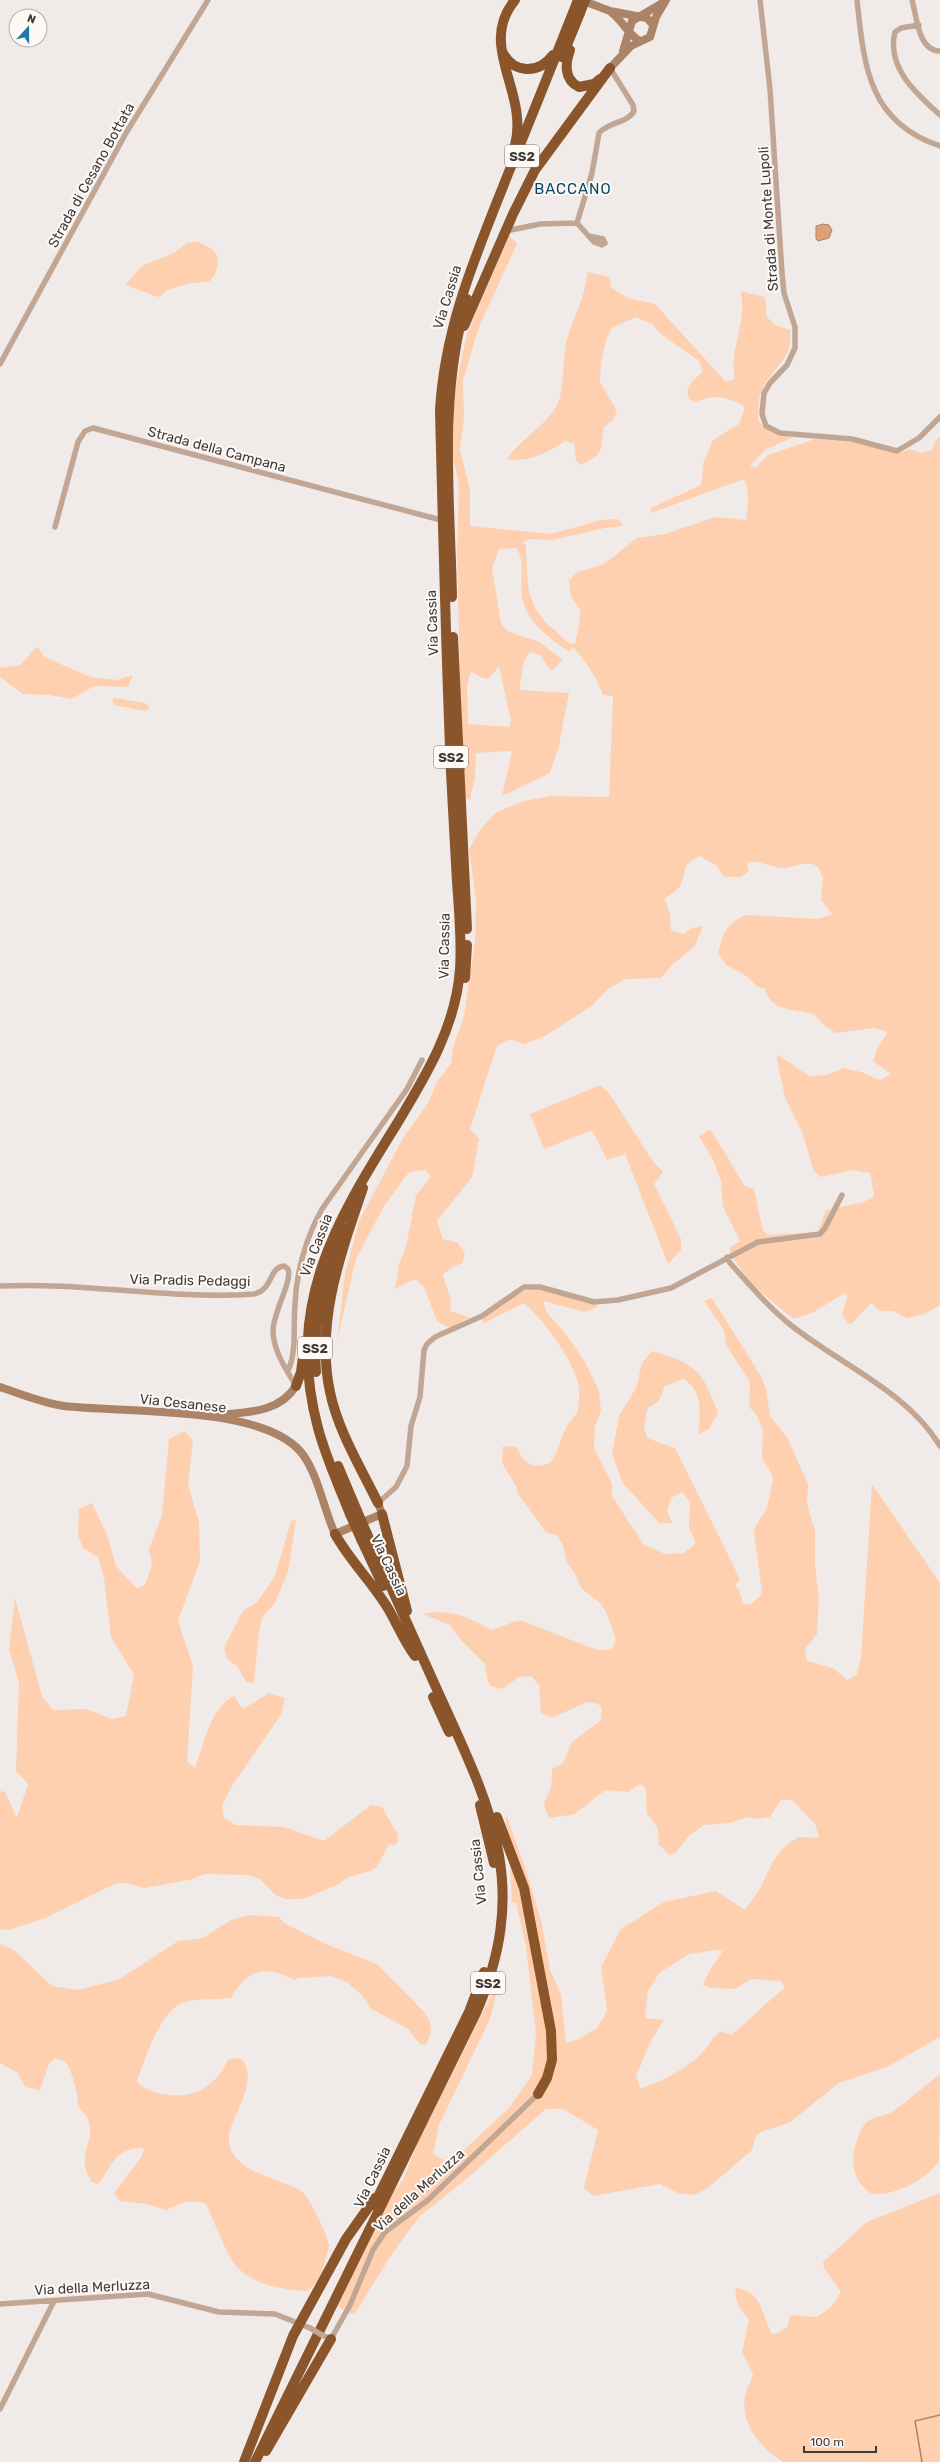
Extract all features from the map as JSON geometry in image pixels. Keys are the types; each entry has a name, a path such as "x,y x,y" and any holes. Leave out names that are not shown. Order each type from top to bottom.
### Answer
{"highway":[{"path":"509,173 517,138 518,118 514,92 504,64 501,46 503,22 515,0"},
{"name":"Via Cassia","path":"353,1513 324,1426 318,1397 314,1351 316,1316 327,1273 344,1225 363,1188 438,1066 456,1021 467,965 453,628 448,421 450,379 464,307 577,12 579,0"},
{"name":"Via Cassia","path":"256,2462 476,2014 489,1982 500,1933 502,1877 495,1830 479,1784 414,1638 353,1513 318,1426 308,1354 308,1317 319,1272 333,1234 359,1184 433,1063 446,1030 455,997 460,970 460,936 452,790 440,410 448,341 468,274 562,38 585,0"},
{"path":"577,12 580,21 568,58 567,72 570,81 579,87 586,86 607,72"},
{"path":"501,46 511,64 521,69 529,70 548,62 562,38"},
{"path":"456,346 510,221 539,164 607,72"},
{"path":"363,1188 335,1276 328,1319 326,1358 330,1392 339,1422 378,1503"},
{"path":"296,1386 302,1370 308,1317"},
{"path":"382,1514 414,1638"},
{"path":"335,1534 344,1550 389,1610 401,1636 415,1656"},
{"name":"Via Cassia","path":"248,2462 476,1996 492,1944 496,1913 494,1865 483,1813 364,1536"},
{"path":"479,1784 495,1813 519,1870 548,2013 552,2038 552,2060 546,2078 538,2094"},
{"path":"244,2462 300,2324 346,2239 381,2189"},
{"path":"256,2462 274,2438 327,2337"}],"street":[{"name":"Strada di Cesano Bottata","path":"0,364 126,133 208,0"},
{"path":"579,0 610,11 647,18 653,24"},
{"path":"622,53 632,21 666,0"},
{"path":"577,223 592,173 599,133 630,116 634,111 633,105 607,72 622,53 640,41 650,37 653,24 666,0"},
{"name":"Strada di Monte Lupoli","path":"760,0 770,89 784,293 797,338 792,357 770,383 764,393 762,414 764,422 770,429 780,433 852,439 897,451 919,438 940,417"},
{"path":"857,0 862,47 870,80 878,98 904,127 923,140 940,146"},
{"path":"912,0 926,46 940,51"},
{"path":"610,11 629,30 634,38 640,41"},
{"path":"919,25 901,28 895,32 898,63 906,82 940,116"},
{"path":"510,221 517,229"},
{"path":"506,231 540,224 577,223 589,236"},
{"name":"Strada della Campana","path":"55,527 78,442 85,431 93,428 441,520"},
{"path":"442,486 441,520 444,574"},
{"path":"288,1371 294,1354 296,1294 305,1247 312,1229 322,1209 407,1088 422,1060"},
{"path":"335,1534 382,1514 378,1503 392,1492 406,1469 411,1426 420,1397 424,1350 427,1344 435,1337 482,1316 526,1287 540,1287 589,1301 607,1302 671,1288 727,1257 763,1241 820,1234 826,1228 842,1195"},
{"path":"727,1257 730,1263 779,1314 908,1407 927,1427 940,1446"},
{"name":"Via Pradis Pedaggi","path":"0,1286 46,1284 162,1294 254,1294 266,1289 275,1271 284,1266 288,1269 289,1276 276,1310 272,1332 276,1350 296,1386"},
{"path":"211,1416 268,1408 284,1400 296,1386"},
{"name":"Via Cesanese","path":"0,1387 63,1405 211,1416 268,1430 295,1446 303,1455 312,1471 325,1513 335,1534"},
{"name":"Via della Merluzza","path":"0,2304 133,2294 156,2295 219,2312 271,2313 310,2328 327,2337 350,2305 373,2250 385,2232 428,2200 538,2094"},
{"path":"0,2409 54,2301"}],"shaded area":[{"path":"823,224 829,225 832,230 829,238 818,241 816,239 816,226"},
{"path":"509,235 517,244 479,327 463,380 464,418 460,450 470,489 470,526 551,534 601,520 618,519 623,526 605,528 552,540 531,539 523,542 526,546 529,591 532,601 537,610 553,629 568,642 575,644 580,619 580,609 571,597 569,580 578,572 604,564 637,538 665,534 716,517 746,520 748,504 748,493 744,479 651,513 651,508 701,485 704,461 713,440 739,424 745,408 735,401 728,399 714,397 701,400 696,403 689,399 687,391 690,384 703,371 698,360 662,335 652,324 636,317 612,328 606,340 601,363 600,382 617,411 613,420 604,427 598,454 581,465 576,460 574,443 565,441 538,456 523,460 507,459 519,445 546,420 557,405 561,392 567,338 584,292 587,272 610,277 611,287 628,298 655,304 726,382 735,379 734,356 742,314 740,291 765,297 767,317 775,325 790,330 790,341 785,358 769,378 760,395 758,420 774,432 793,437 765,450 750,466 756,467 768,455 815,439 857,443 899,453 910,449 921,453 932,450 935,441 940,436 940,1305 925,1314 907,1318 893,1311 880,1311 871,1303 852,1323 848,1324 842,1314 847,1297 846,1292 814,1312 794,1319 776,1305 748,1279 734,1259 729,1248 740,1241 723,1207 721,1181 714,1162 699,1136 710,1129 745,1186 754,1189 763,1231 769,1235 818,1232 826,1210 864,1202 874,1196 870,1173 853,1170 821,1177 814,1172 803,1134 785,1098 777,1059 778,1055 809,1076 827,1075 844,1068 861,1072 880,1080 891,1074 873,1061 878,1047 888,1032 874,1028 836,1033 824,1025 814,1014 778,1006 768,996 765,989 758,987 745,975 726,965 718,953 724,934 730,925 747,915 818,919 832,914 821,900 823,878 818,867 806,864 784,868 757,862 747,862 749,871 741,877 724,877 717,866 700,856 689,863 685,869 680,886 665,899 670,914 671,930 683,934 692,928 703,926 695,946 673,964 661,978 626,979 608,989 593,1005 545,1036 524,1044 510,1039 497,1046 470,1129 479,1139 472,1177 437,1221 443,1239 457,1242 465,1254 462,1263 452,1267 443,1275 451,1300 450,1311 469,1317 450,1328 437,1321 424,1287 415,1279 395,1289 399,1264 406,1247 416,1195 431,1177 425,1170 409,1172 384,1206 356,1259 337,1341 345,1274 359,1221 403,1138 428,1103 437,1082 451,1063 453,1047 464,1016 475,942 476,900 469,849 480,830 495,813 520,802 550,796 609,797 613,696 603,695 591,670 573,647 569,652 542,631 531,618 523,602 521,588 522,566 519,553 516,548 499,549 492,568 501,623 507,631 539,642 563,660 551,671 540,655 530,652 524,662 519,690 569,693 559,745 550,773 502,796 512,751 476,753 475,777 470,800 463,797 457,553 459,485 453,457 454,406 458,375 467,334","holes":["499,666 511,721 509,727 468,724 467,685 471,671 480,677 489,679"]},
{"path":"199,242 209,247 216,254 218,262 216,271 210,281 178,286 158,297 125,285 142,266 174,253 187,243"},
{"path":"38,647 44,657 91,677 117,680 133,675 128,687 94,686 72,699 49,695 23,694 0,677 0,668 21,665 34,649"},
{"path":"115,698 145,703 149,706 149,709 146,711 114,705 112,699"},
{"path":"600,1085 609,1093 652,1160 663,1172 654,1184 681,1239 681,1250 668,1264 625,1154 607,1160 592,1130 544,1149 530,1114"},
{"path":"540,1288 599,1306 585,1312 543,1301 547,1313 566,1334 586,1364 599,1391 601,1410 595,1427 594,1448 612,1484 612,1496 644,1545 665,1554 684,1553 696,1543 689,1528 690,1502 682,1492 671,1498 667,1510 672,1523 659,1523 622,1482 612,1454 619,1416 636,1388 642,1363 652,1351 679,1360 696,1370 702,1377 718,1413 709,1429 698,1435 700,1411 698,1397 695,1391 684,1379 665,1386 659,1401 648,1408 644,1427 647,1438 675,1448 740,1579 735,1585 739,1590 743,1603 750,1605 762,1592 754,1533 755,1527 767,1508 773,1479 769,1468 762,1459 763,1430 756,1414 749,1407 750,1382 726,1345 724,1330 704,1301 712,1298 761,1376 766,1389 770,1416 788,1439 808,1484 807,1504 815,1531 815,1565 819,1599 817,1634 805,1649 807,1661 833,1668 847,1680 857,1674 861,1657 872,1484 940,1583 940,2037 889,2066 839,2083 789,2123 763,2131 756,2136 752,2150 709,2187 695,2195 678,2193 660,2184 593,2196 584,2188 598,2130 563,2109 546,2109 464,2181 419,2217 392,2254 354,2315 337,2306 385,2202 403,2180 417,2144 493,1992 498,1987 490,2019 439,2125 433,2154 450,2163 509,2108 532,2075 536,2033 526,1947 516,1902 512,1903 505,1812 525,1867 542,1924 550,1970 561,1994 566,2043 579,2039 597,2028 607,2011 601,1967 621,1929 664,1902 716,1891 745,1910 759,1890 774,1860 783,1849 798,1837 819,1838 815,1824 792,1800 781,1800 770,1817 758,1819 747,1817 729,1823 704,1825 689,1836 676,1852 670,1855 659,1845 658,1828 647,1814 646,1791 644,1786 639,1784 629,1792 605,1790 575,1814 550,1818 544,1805 550,1791 552,1769 563,1763 572,1742 601,1720 602,1708 598,1704 587,1702 552,1718 541,1713 539,1685 531,1676 519,1677 502,1689 491,1686 488,1682 485,1664 460,1639 450,1625 423,1614 442,1612 459,1615 492,1630 516,1621 523,1621 597,1650 611,1650 616,1640 606,1612 599,1602 581,1588 574,1572 567,1563 563,1545 557,1536 546,1532 518,1494 517,1488 502,1463 503,1446 516,1447 523,1459 530,1464 538,1466 550,1463 556,1454 567,1425 577,1414 579,1389 572,1367 558,1343 532,1310 524,1303 484,1323 482,1319 509,1298 531,1289","holes":["724,1949 710,1970 703,1985 711,1988 735,1989 751,1979 781,1981 785,1988 731,2035 721,2031 695,2060 665,2079 641,2089 636,2077 649,2045 664,2020 645,2018 648,1991 659,1973 689,1954"]},
{"path":"185,1431 193,1441 188,1485 199,1522 200,1561 178,1621 193,1666 187,1761 195,1768 213,1718 226,1701 234,1696 243,1709 269,1693 285,1698 282,1713 232,1786 222,1806 224,1818 235,1825 284,1827 324,1841 371,1805 382,1807 397,1833 398,1841 395,1845 389,1844 377,1867 371,1871 348,1877 339,1884 303,1899 285,1899 275,1895 260,1879 248,1875 205,1874 189,1880 144,1888 126,1883 117,1883 45,1918 9,1930 0,1929 0,1791 5,1792 17,1818 28,1784 16,1771 19,1682 9,1650 15,1598 42,1696 53,1710 86,1709 112,1719 126,1716 134,1675 111,1637 104,1578 98,1557 83,1548 78,1535 79,1509 92,1503 108,1537 116,1566 136,1588 145,1585 152,1565 149,1549 162,1515 169,1439"},
{"path":"296,1520 288,1572 275,1603 262,1618 258,1640 254,1683 246,1682 237,1666 227,1659 224,1647 243,1611 258,1601 275,1576 291,1521"},
{"path":"251,1915 279,1917 284,1923 328,1945 377,1964 425,2013 428,2017 431,2028 430,2036 426,2045 420,2044 408,2029 370,2008 362,1995 348,1983 332,1976 299,1978 295,1980 284,1975 266,1971 258,1972 244,1980 231,1998 190,2001 176,2007 168,2014 161,2024 149,2048 137,2081 149,2090 166,2095 184,2095 199,2091 216,2078 223,2070 228,2060 236,2058 243,2060 247,2071 247,2083 245,2094 231,2127 229,2137 230,2147 235,2156 251,2169 301,2191 309,2200 318,2216 329,2245 325,2263 319,2278 308,2291 278,2288 259,2282 242,2272 235,2265 228,2253 206,2204 200,2202 190,2202 166,2210 147,2204 119,2201 114,2193 142,2156 144,2148 127,2150 121,2153 113,2162 100,2182 97,2184 92,2182 85,2164 90,2130 89,2122 78,2106 74,2083 68,2065 65,2061 54,2059 49,2064 40,2090 25,2087 18,2073 0,2063 0,1944 14,1950 52,1986 79,1990 120,1979 178,1941 203,1938 231,1920"},
{"path":"940,2074 939,2161 926,2175 908,2186 888,2193 870,2193 859,2182 853,2162 857,2140 863,2127 871,2119 894,2111"},
{"path":"940,2193 940,2462 783,2462 767,2450 760,2442 749,2426 746,2417 744,2407 745,2397 753,2374 742,2353 749,2320 737,2301 735,2292 736,2288 745,2290 756,2299 772,2334 778,2333 788,2326 790,2315 817,2317 832,2306 841,2292 824,2268 823,2262 867,2222"}],"waterway":[{"path":"922,2462 915,2421 940,2415"}],"district":[{"name":"BACCANO","path":"573,189"}]}
